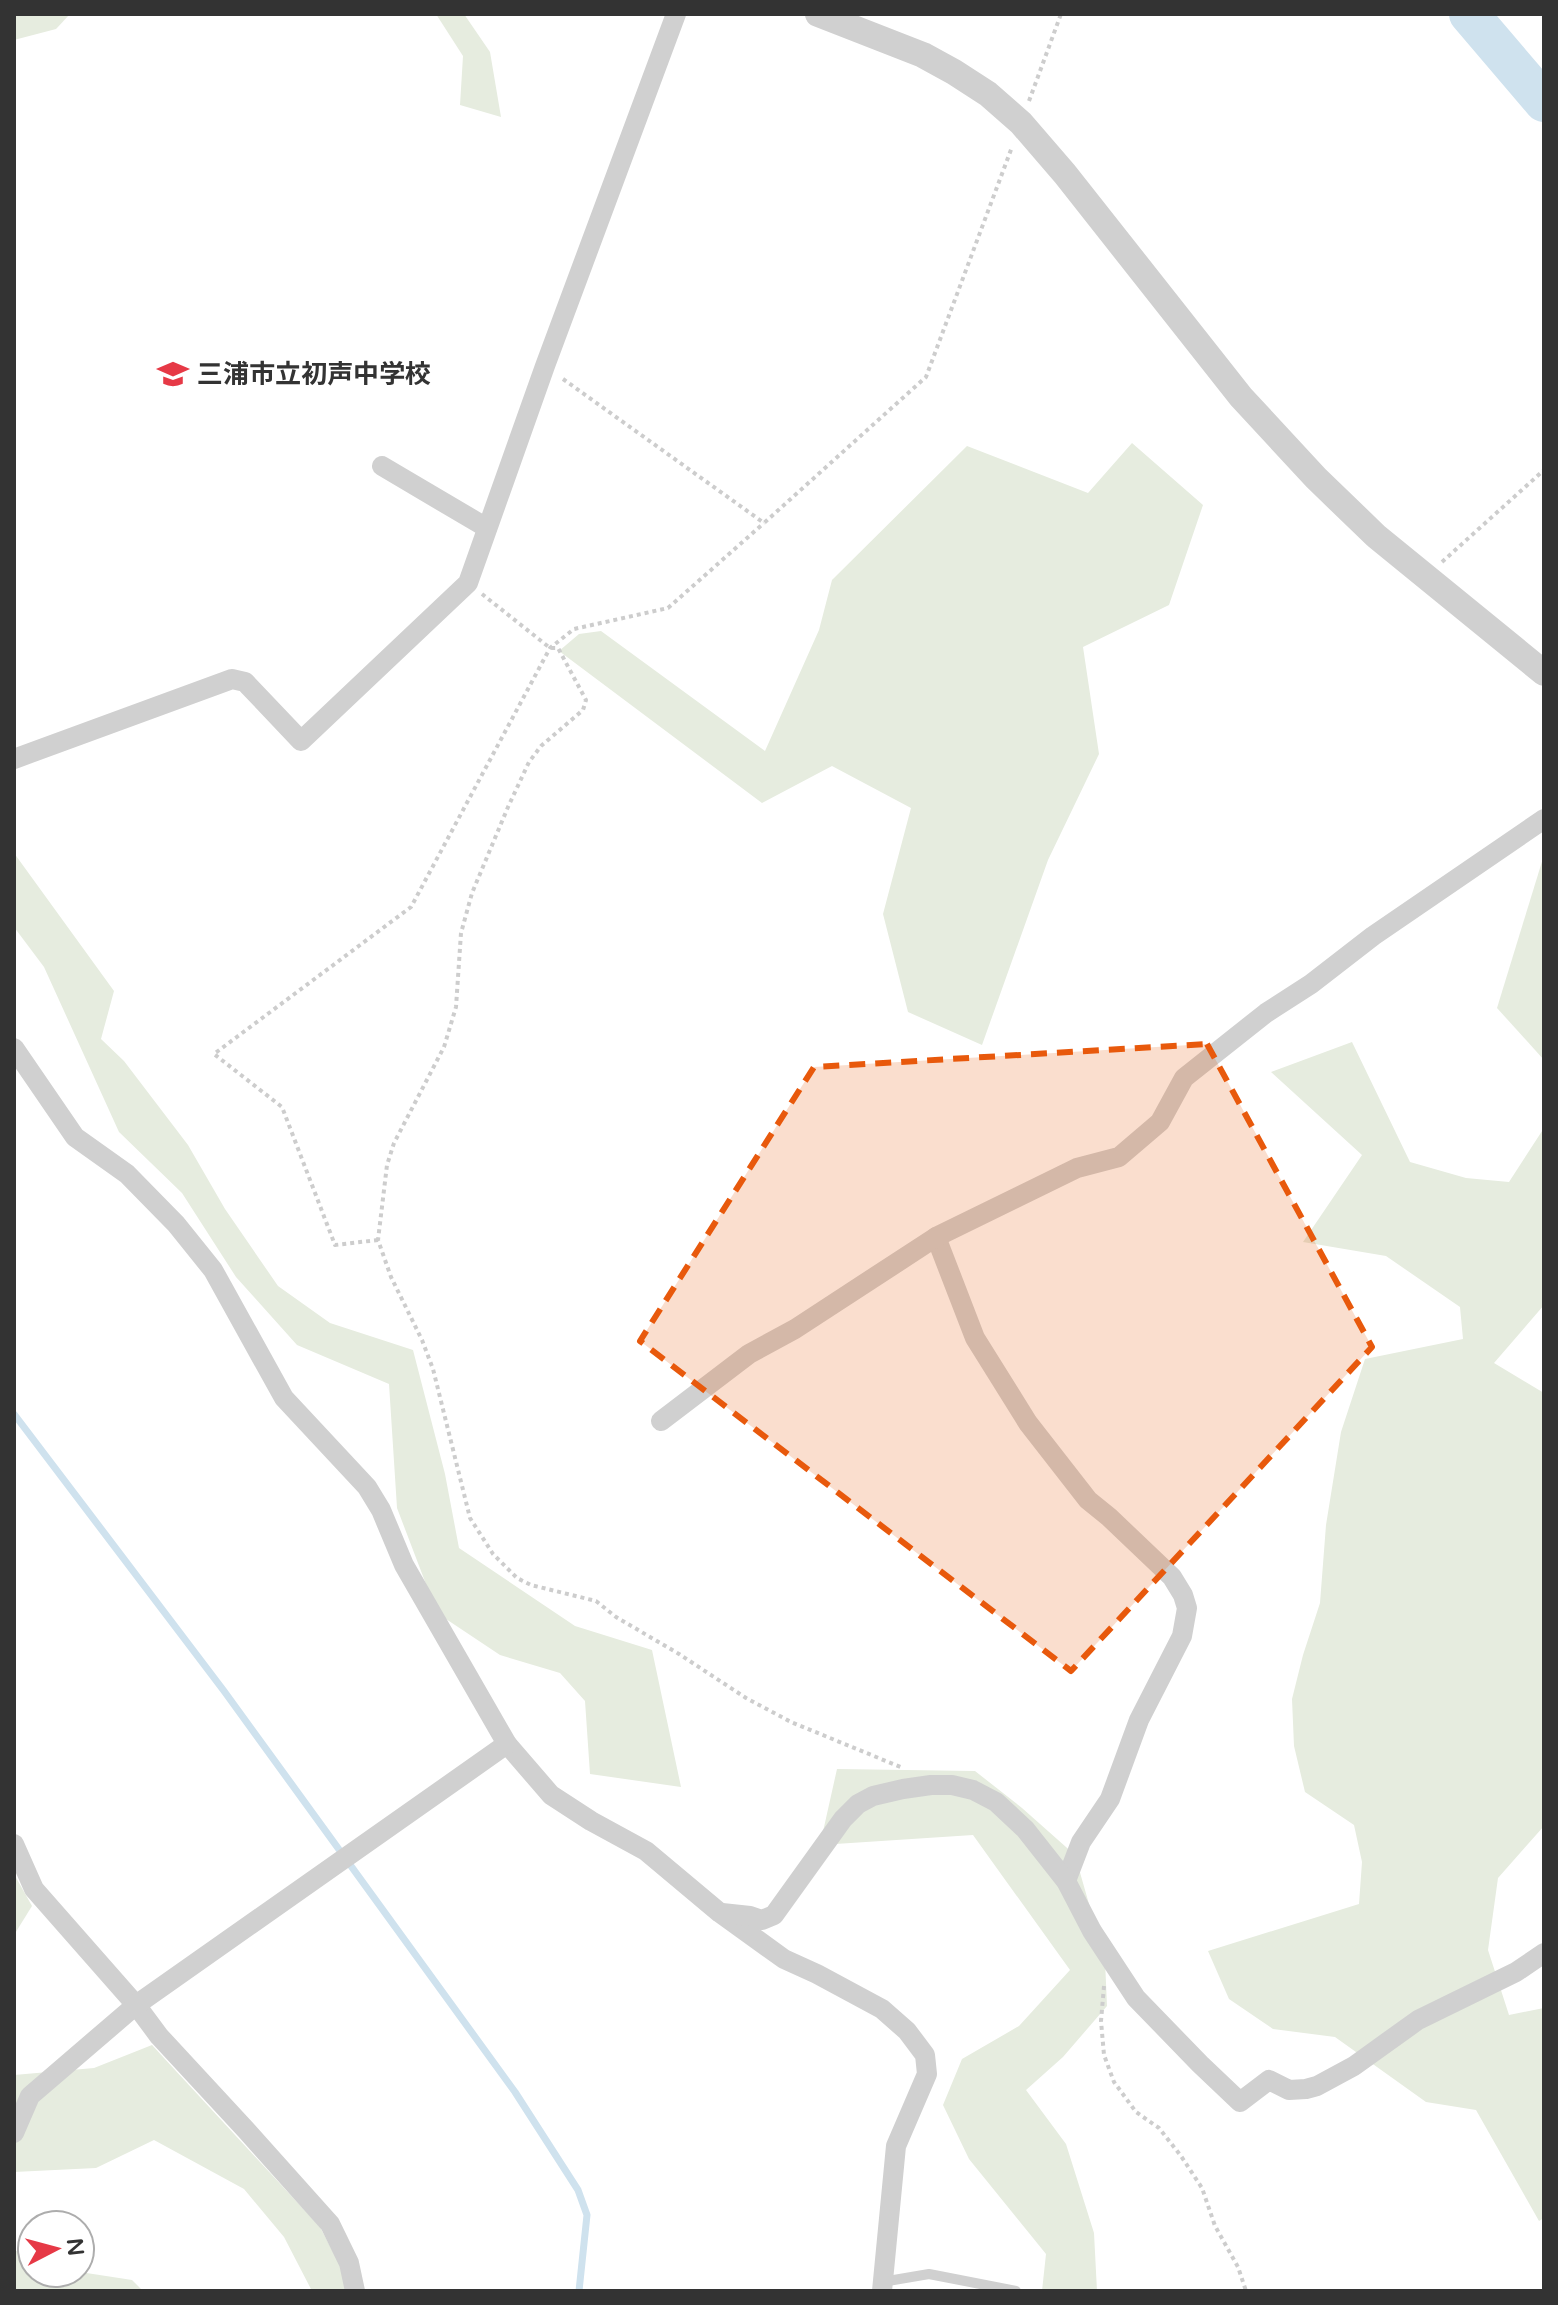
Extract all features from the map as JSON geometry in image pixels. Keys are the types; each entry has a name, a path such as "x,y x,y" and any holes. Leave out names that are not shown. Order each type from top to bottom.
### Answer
{"street":[{"path":"14,759 232,679 245,682 301,741 468,583 676,14"},
{"path":"818,14 944,66 988,94 1021,123 1241,397 1316,478 1376,536 1544,673"},
{"path":"382,466 487,528"},
{"path":"661,1421 749,1354 795,1329 936,1237 1077,1168 1119,1157 1160,1122 1184,1078 1266,1013 1311,984 1373,936 1544,819"},
{"path":"14,1048 75,1137 127,1174 176,1224 213,1270 284,1398 367,1487 381,1510 404,1565 507,1744 551,1795 646,1851 720,1913 784,1959 882,2009 907,2031 925,2055 927,2074 896,2146 882,2287"},
{"path":"936,1237 975,1338 1021,1413 1088,1500 1172,1577 1187,1608 1182,1636 1139,1720 1110,1799 1081,1842 1066,1881"},
{"path":"14,2133 30,2096 136,2005 507,1744"},
{"path":"720,1913 769,1919 843,1819 858,1804 873,1796 931,1785 952,1785 973,1790 996,1802 1025,1829 1066,1881 1092,1931 1136,1998 1240,2102 1269,2080 1289,2090 1306,2089 1331,2080 1418,2020 1516,1972 1544,1953"},
{"path":"14,1844 34,1889 136,2005 159,2036 330,2224 349,2263 355,2291"}],"lane":[{"path":"882,2287 929,2274 1016,2291"}],"path":[{"path":"378,1240 335,1245 282,1107 214,1054 411,907 550,648 574,629 668,608 926,377 1061,14"},
{"path":"545,366 764,523"},
{"path":"1425,577 1544,470"},
{"path":"468,583 550,648 558,648 586,700 583,710 541,746 529,762 508,807 472,893 461,933 456,1007 444,1047 394,1143 387,1165 378,1240 391,1277 433,1369 470,1518 493,1554 517,1578 531,1585 596,1601 616,1617 746,1698 791,1722 907,1770"},
{"path":"1110,1959 1102,1997 1101,2021 1104,2055 1114,2082 1136,2112 1159,2128 1202,2188 1215,2226 1238,2267 1246,2291"}],"highlighted area":[{"path":"1207,1044 1372,1347 1071,1671 640,1341 814,1067"}],"shaded area":[{"path":"14,14 70,14 56,29 14,40"},
{"path":"436,14 464,14 490,52 501,117 460,105 463,56"},
{"path":"1132,443 1203,505 1169,605 1083,647 1099,754 1048,860 982,1045 908,1012 883,914 911,808 832,766 762,803 559,651 579,634 601,631 765,751 819,630 832,580 967,446 1088,493"},
{"path":"14,853 114,991 101,1039 124,1061 188,1145 225,1209 278,1286 330,1323 413,1350 445,1474 459,1548 575,1626 652,1650 681,1787 590,1774 585,1701 560,1673 500,1655 437,1613 397,1508 389,1384 297,1345 236,1277 182,1193 119,1132 44,967 14,927"},
{"path":"1544,855 1544,1060 1497,1008"},
{"path":"1352,1042 1410,1162 1466,1178 1509,1182 1544,1128 1544,1305 1494,1363 1544,1393 1544,1826 1498,1878 1488,1950 1509,2015 1544,2008 1544,2218 1539,2221 1476,2110 1426,2102 1335,2037 1273,2029 1229,1999 1208,1951 1359,1904 1362,1862 1354,1825 1305,1792 1294,1746 1292,1699 1320,1603 1326,1525 1341,1432 1365,1359 1463,1339 1460,1307 1386,1256 1303,1242 1362,1155 1271,1072"},
{"path":"837,1769 975,1771 1075,1855 1105,1960 1107,2006 1063,2057 1026,2090 1066,2144 1094,2233 1097,2291 1042,2291 1046,2254 969,2159 943,2105 962,2059 1019,2026 1070,1970 973,1835 820,1845"},
{"path":"14,1874 32,1906 14,1935"},
{"path":"152,2045 320,2227 342,2269 347,2291 312,2291 284,2237 244,2189 154,2140 96,2168 14,2172 14,2075 94,2068"},
{"path":"14,2250 16,2289 96,2289 96,2274 132,2280 143,2291 14,2291"}],"waterway":[{"path":"1469,14 1544,102"},
{"path":"14,1414 224,1691 515,2092 578,2190 587,2215 579,2291"}],"place":[{"name":"三浦市立初声中学校","path":"173,374"}]}
